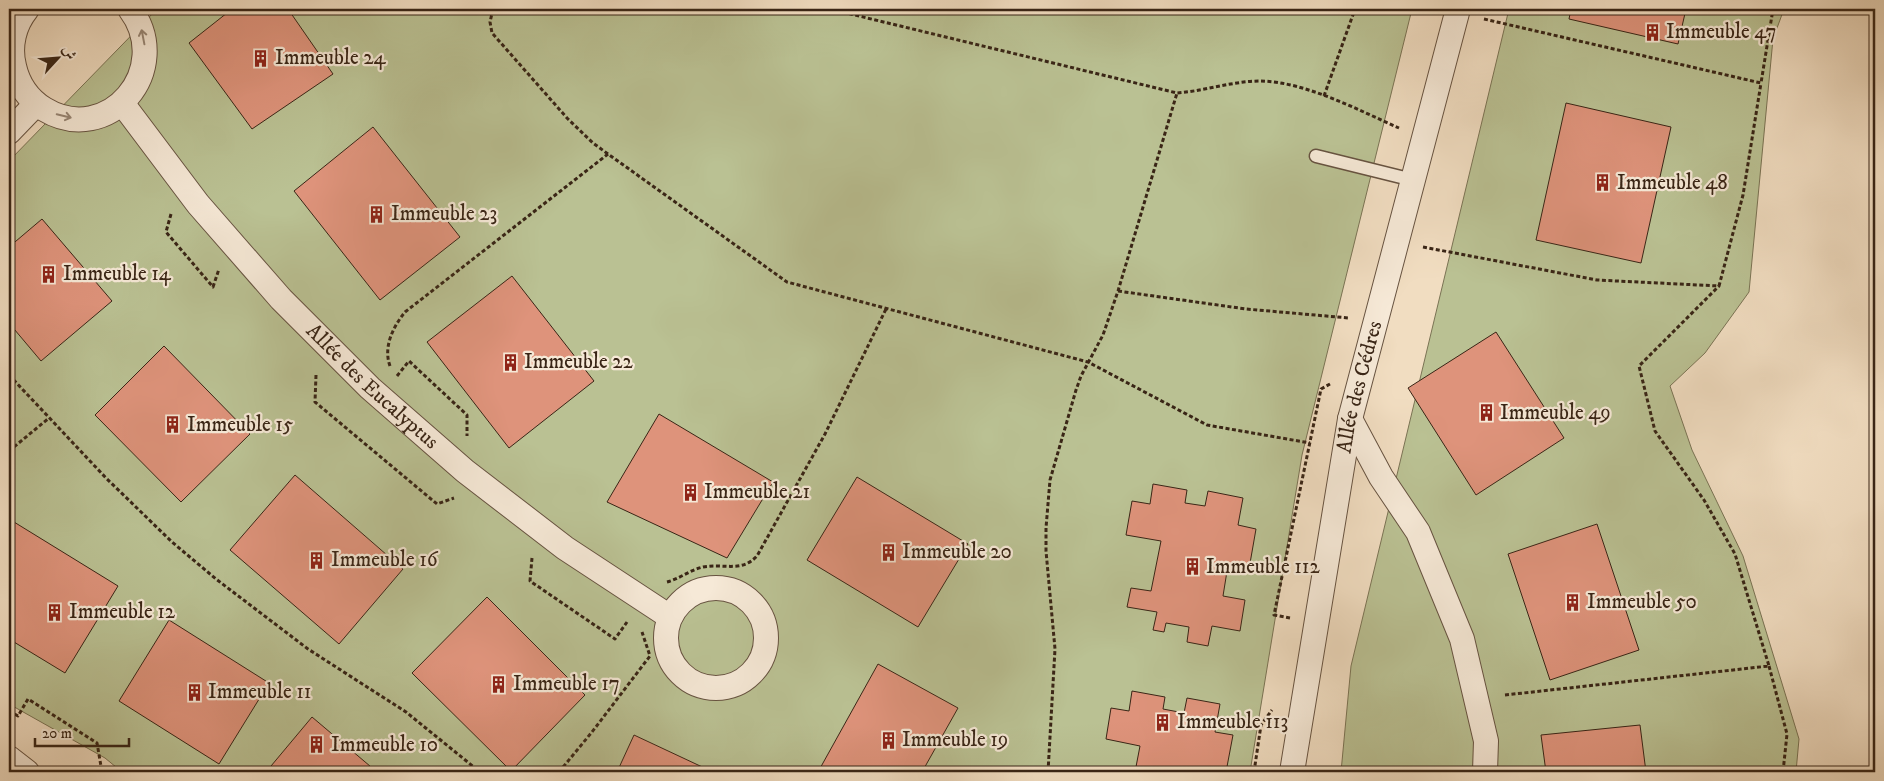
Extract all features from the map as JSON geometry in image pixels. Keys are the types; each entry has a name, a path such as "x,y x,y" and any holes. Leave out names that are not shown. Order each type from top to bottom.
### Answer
{"street":[{"path":"25,10 16,26 12,42 12,59 16,76 24,91 36,104 49,112 79,119 95,117 110,111 132,93 139,81 145,55 142,29 130,9"},
{"name":"Allée des Cédres","path":"1292,772 1350,419 1458,11"},
{"name":"Allée des Eucalyptus","path":"122,103 198,204 217,226 281,299 370,388 465,472 557,542 670,617"},
{"path":"9,132 36,104"},
{"path":"1350,419 1381,477 1418,532 1462,639 1486,741 1485,772"},
{"path":"712,587 730,589 746,596 758,609 766,625 768,643 762,660 752,674 738,684 721,689 695,684 687,680 675,667 667,651 666,633 670,617 680,602 695,592 712,587"},
{"path":"9,758 28,772"}],"lane":[{"path":"1316,156 1413,180"}],"path":[{"path":"493,9 490,22 492,33 580,131 608,154 786,282 1088,362 1207,426 1310,443"},
{"path":"830,9 1176,93 1262,81 1283,84 1324,96 1406,130"},
{"path":"1324,96 1355,9"},
{"path":"1773,9 1743,195 1718,286 1639,366 1654,431 1704,500 1735,554 1787,734 1783,772"},
{"path":"1458,11 1761,83"},
{"path":"1048,772 1055,649 1046,551 1048,504 1056,457 1076,390 1088,362 1103,335 1118,292 1176,93"},
{"path":"467,440 467,415 409,361 394,378 389,362 388,348 391,334 397,322 415,303 608,154"},
{"path":"1396,242 1597,280 1718,286"},
{"path":"1118,292 1246,309 1354,318"},
{"path":"659,582 671,581 701,567 714,565 736,567 746,565 757,556 825,434 886,308"},
{"path":"9,375 172,542 216,579 308,649 406,712 480,772"},
{"path":"1299,619 1274,615 1321,389 1336,380"},
{"path":"9,451 49,418"},
{"path":"1476,698 1768,666"},
{"path":"9,711 18,716 28,698 96,743 102,772"},
{"path":"1254,772 1261,725 1273,709"}],"green space":[{"path":"157,9 1412,9 1302,455 1250,772 122,772 105,758 9,704 9,161"},
{"path":"1509,9 1784,9 1773,39 1749,292 1705,353 1670,386 1692,450 1743,556 1799,739 1796,772 1341,772 1351,666"}],"building":[{"name":"Immeuble 24","path":"232,9 288,9 333,74 252,129 189,43"},
{"name":"Immeuble 47","path":"1571,9 1686,9 1678,44 1569,19"},
{"name":"Immeuble 48","path":"1566,103 1671,127 1641,263 1536,240"},
{"name":"Immeuble 23","path":"373,127 460,237 380,300 294,191"},
{"name":"Immeuble 14","path":"42,219 112,301 41,361 9,323 9,247"},
{"name":"Immeuble 22","path":"512,276 594,381 509,448 427,342"},
{"name":"Immeuble 49","path":"1496,332 1564,438 1476,495 1408,388"},
{"name":"Immeuble 15","path":"164,346 250,434 181,502 95,415"},
{"name":"Immeuble 21","path":"659,414 773,482 727,558 607,502"},
{"name":"Immeuble 16","path":"295,475 403,569 339,644 230,550"},
{"name":"Immeuble 20","path":"857,477 968,544 918,627 807,560"},
{"name":"Immeuble 112","path":"1153,484 1187,490 1185,503 1205,506 1208,491 1243,498 1238,525 1256,529 1249,569 1228,565 1223,596 1245,600 1240,631 1212,626 1208,646 1187,642 1189,627 1166,623 1164,632 1153,630 1157,612 1127,607 1131,588 1151,591 1161,541 1126,535 1132,501 1150,504"},
{"name":"Immeuble 12","path":"14,522 118,586 65,673 9,639 9,531"},
{"name":"Immeuble 50","path":"1597,524 1639,650 1550,680 1508,554"},
{"name":"Immeuble 17","path":"487,597 585,695 511,771 412,673"},
{"name":"Immeuble 11","path":"169,620 269,683 219,764 119,701"},
{"name":"Immeuble 19","path":"878,664 958,708 922,772 818,772"},
{"name":"Immeuble 113","path":"1132,691 1165,697 1163,709 1184,713 1187,698 1220,704 1215,732 1233,735 1226,772 1206,770 1205,772 1135,772 1140,746 1106,739 1111,708 1129,711"},
{"name":"Immeuble 10","path":"312,717 377,772 266,772"},
{"path":"1640,725 1646,772 1546,772 1541,735"},
{"path":"634,735 713,772 617,772"}],"place":[{"name":"Immeuble 47","path":"1652,32"},
{"name":"Immeuble 24","path":"261,58"},
{"name":"Immeuble 48","path":"1603,183"},
{"name":"Immeuble 23","path":"377,214"},
{"name":"Immeuble 14","path":"49,274"},
{"name":"Immeuble 22","path":"510,362"},
{"name":"Immeuble 49","path":"1486,413"},
{"name":"Immeuble 15","path":"173,425"},
{"name":"Immeuble 21","path":"690,492"},
{"name":"Immeuble 20","path":"888,552"},
{"name":"Immeuble 16","path":"317,560"},
{"name":"Immeuble 112","path":"1192,567"},
{"name":"Immeuble 50","path":"1573,602"},
{"name":"Immeuble 12","path":"55,612"},
{"name":"Immeuble 17","path":"499,684"},
{"name":"Immeuble 11","path":"194,692"},
{"name":"Immeuble 113","path":"1163,722"},
{"name":"Immeuble 19","path":"888,740"},
{"name":"Immeuble 10","path":"317,745"}]}
